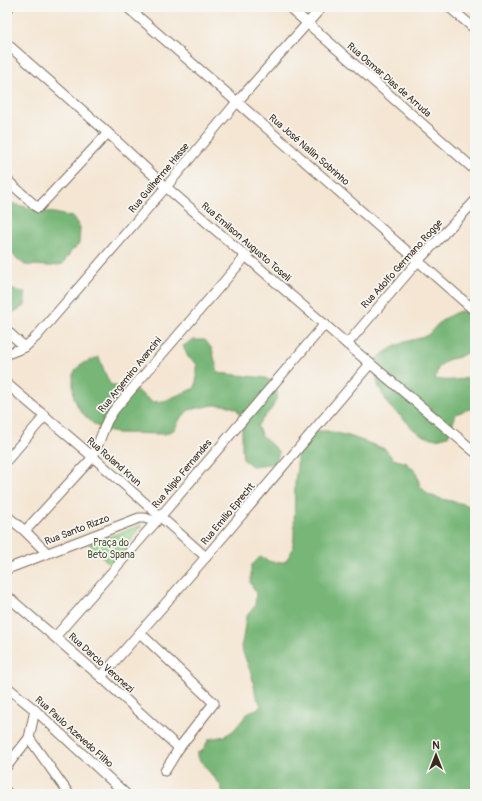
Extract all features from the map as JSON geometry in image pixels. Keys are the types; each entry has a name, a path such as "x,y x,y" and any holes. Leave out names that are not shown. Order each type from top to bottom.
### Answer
{"street":[{"name":"Rua José Nallin Sobrinho","path":"127,7 475,311"},
{"name":"Rua Osmar Dias de Arruda","path":"289,7 475,170"},
{"name":"Rua Guilherme Hasse","path":"7,354 25,347 36,337 166,187 237,102 322,7"},
{"path":"449,7 475,29"},
{"name":"Rua Emilson Augusto Toseli","path":"7,44 108,133 166,187 346,344 475,452"},
{"path":"7,180 38,208 108,133"},
{"name":"Rua Adolfo Germano Rogge","path":"346,344 418,261 475,201"},
{"name":"Rua Argemiro Avancini","path":"25,531 93,457 107,421 114,410 246,256"},
{"name":"Rua Alipio Fernandes","path":"55,637 158,519 324,324"},
{"path":"7,331 25,347"},
{"name":"Rua Emilio Eprecht","path":"101,677 206,557 370,364"},
{"name":"Rua Roland Krun","path":"7,384 93,457 158,519 206,557"},
{"path":"7,460 44,416"},
{"path":"7,516 25,531 47,553"},
{"name":"Rua Santo Rizzo","path":"7,569 139,518 158,519"},
{"name":"Rua Darcio Veronezi","path":"7,596 101,677 179,748"},
{"path":"140,633 214,703 179,748 165,771"},
{"name":"Rua Paulo Azevedo Filho","path":"7,687 35,710 126,794"},
{"path":"7,766 29,738 35,710"},
{"path":"29,738 69,794"}],"green space":[{"path":"7,201 17,205 73,217 80,228 79,244 70,253 63,264 52,266 25,265 14,256 7,245"},
{"path":"7,289 25,292 25,306 14,312 7,312"},
{"path":"461,311 475,315 475,348 459,357 447,360 438,368 435,379 450,380 475,377 475,408 456,414 448,436 436,439 424,436 414,430 389,406 378,385 376,359 397,345 429,334 442,321"},
{"path":"193,340 205,340 212,349 218,373 265,378 276,383 277,397 272,408 257,426 262,436 279,452 276,463 252,466 243,459 242,420 237,409 226,405 213,405 189,410 180,419 175,429 165,434 117,433 105,431 95,425 79,409 74,398 73,374 81,364 99,357 110,384 121,388 133,388 152,402 164,401 195,388 197,364 188,357 183,346"},
{"path":"327,431 349,436 385,449 393,459 407,463 416,472 420,486 429,495 475,508 475,794 223,794 221,786 197,757 197,753 202,751 209,739 225,736 234,730 249,712 259,708 261,705 256,696 252,676 241,647 246,617 255,606 256,593 250,582 251,566 260,557 271,562 285,562 292,551 294,537 297,455 302,433"},
{"name":"Praça do Beto Spana","path":"142,525 112,566 89,544"}]}
